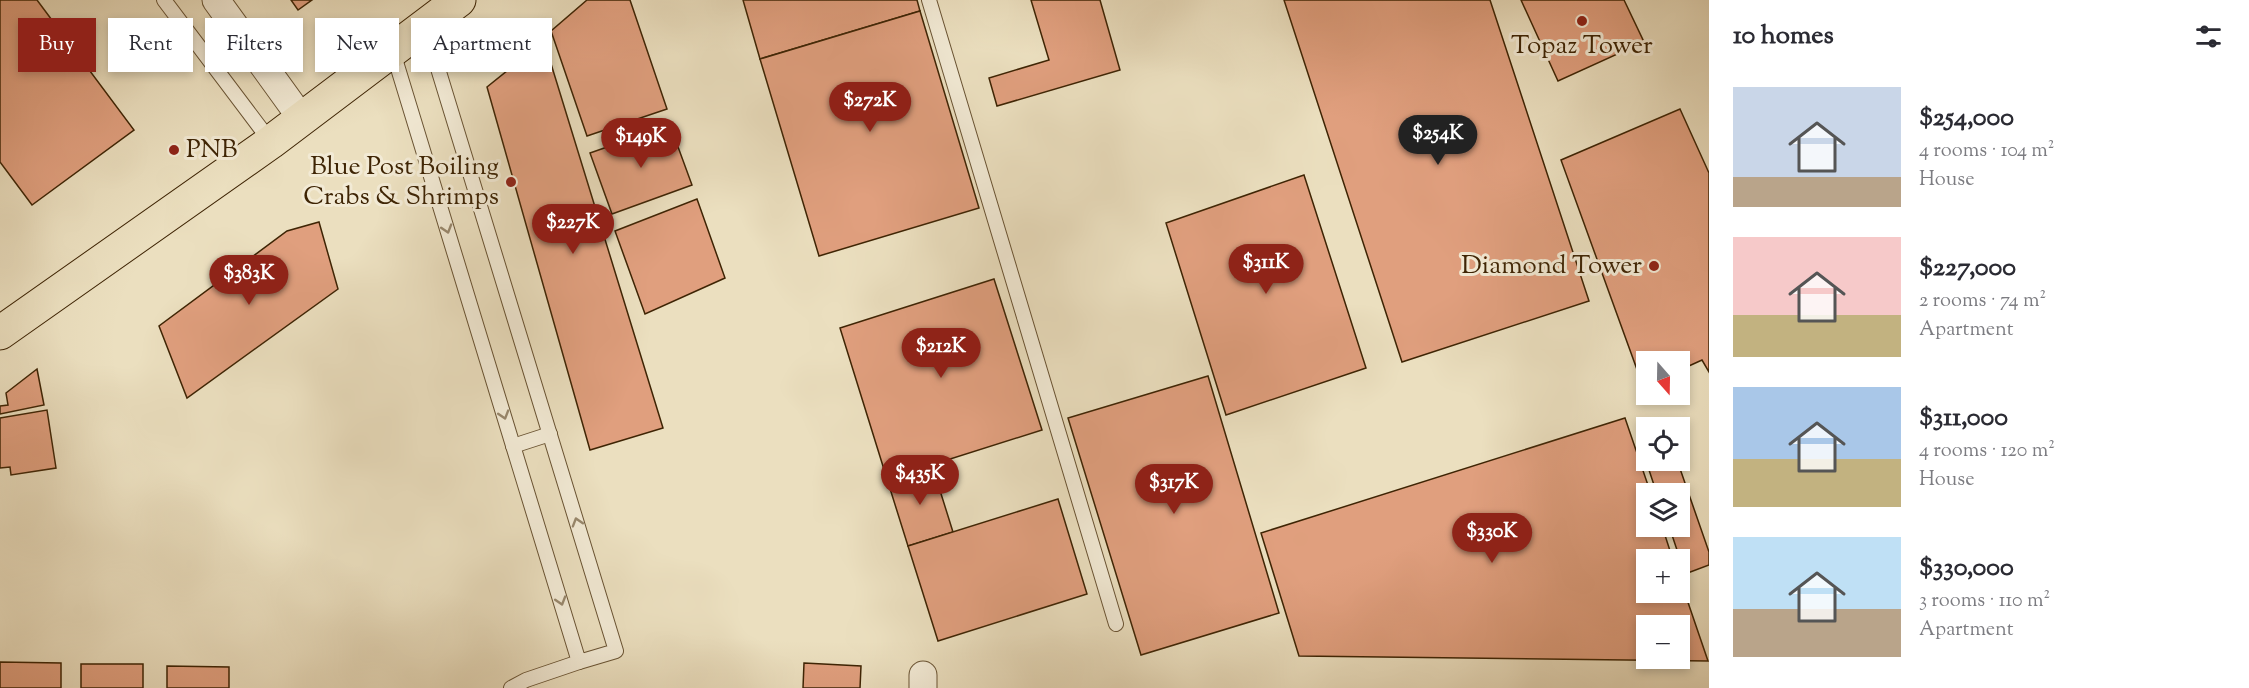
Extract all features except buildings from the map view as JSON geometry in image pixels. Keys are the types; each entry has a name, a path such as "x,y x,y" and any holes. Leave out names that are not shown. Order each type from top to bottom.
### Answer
{"main road":[{"path":"435,18 459,0"},
{"path":"0,333 271,142 363,72"}],"street":[{"path":"216,0 302,119"}],"lane":[{"path":"164,0 271,142"},
{"path":"929,0 1116,624"},
{"path":"399,72 579,662"},
{"path":"439,72 616,651 526,680 511,688"},
{"path":"513,446 550,434"}],"place":[{"name":"Topaz Tower","path":"1582,21"},
{"name":"PNB","path":"174,150"},
{"name":"Blue Post Boiling Crabs & Shrimps","path":"511,182"},
{"name":"Diamond Tower","path":"1654,266"}]}
